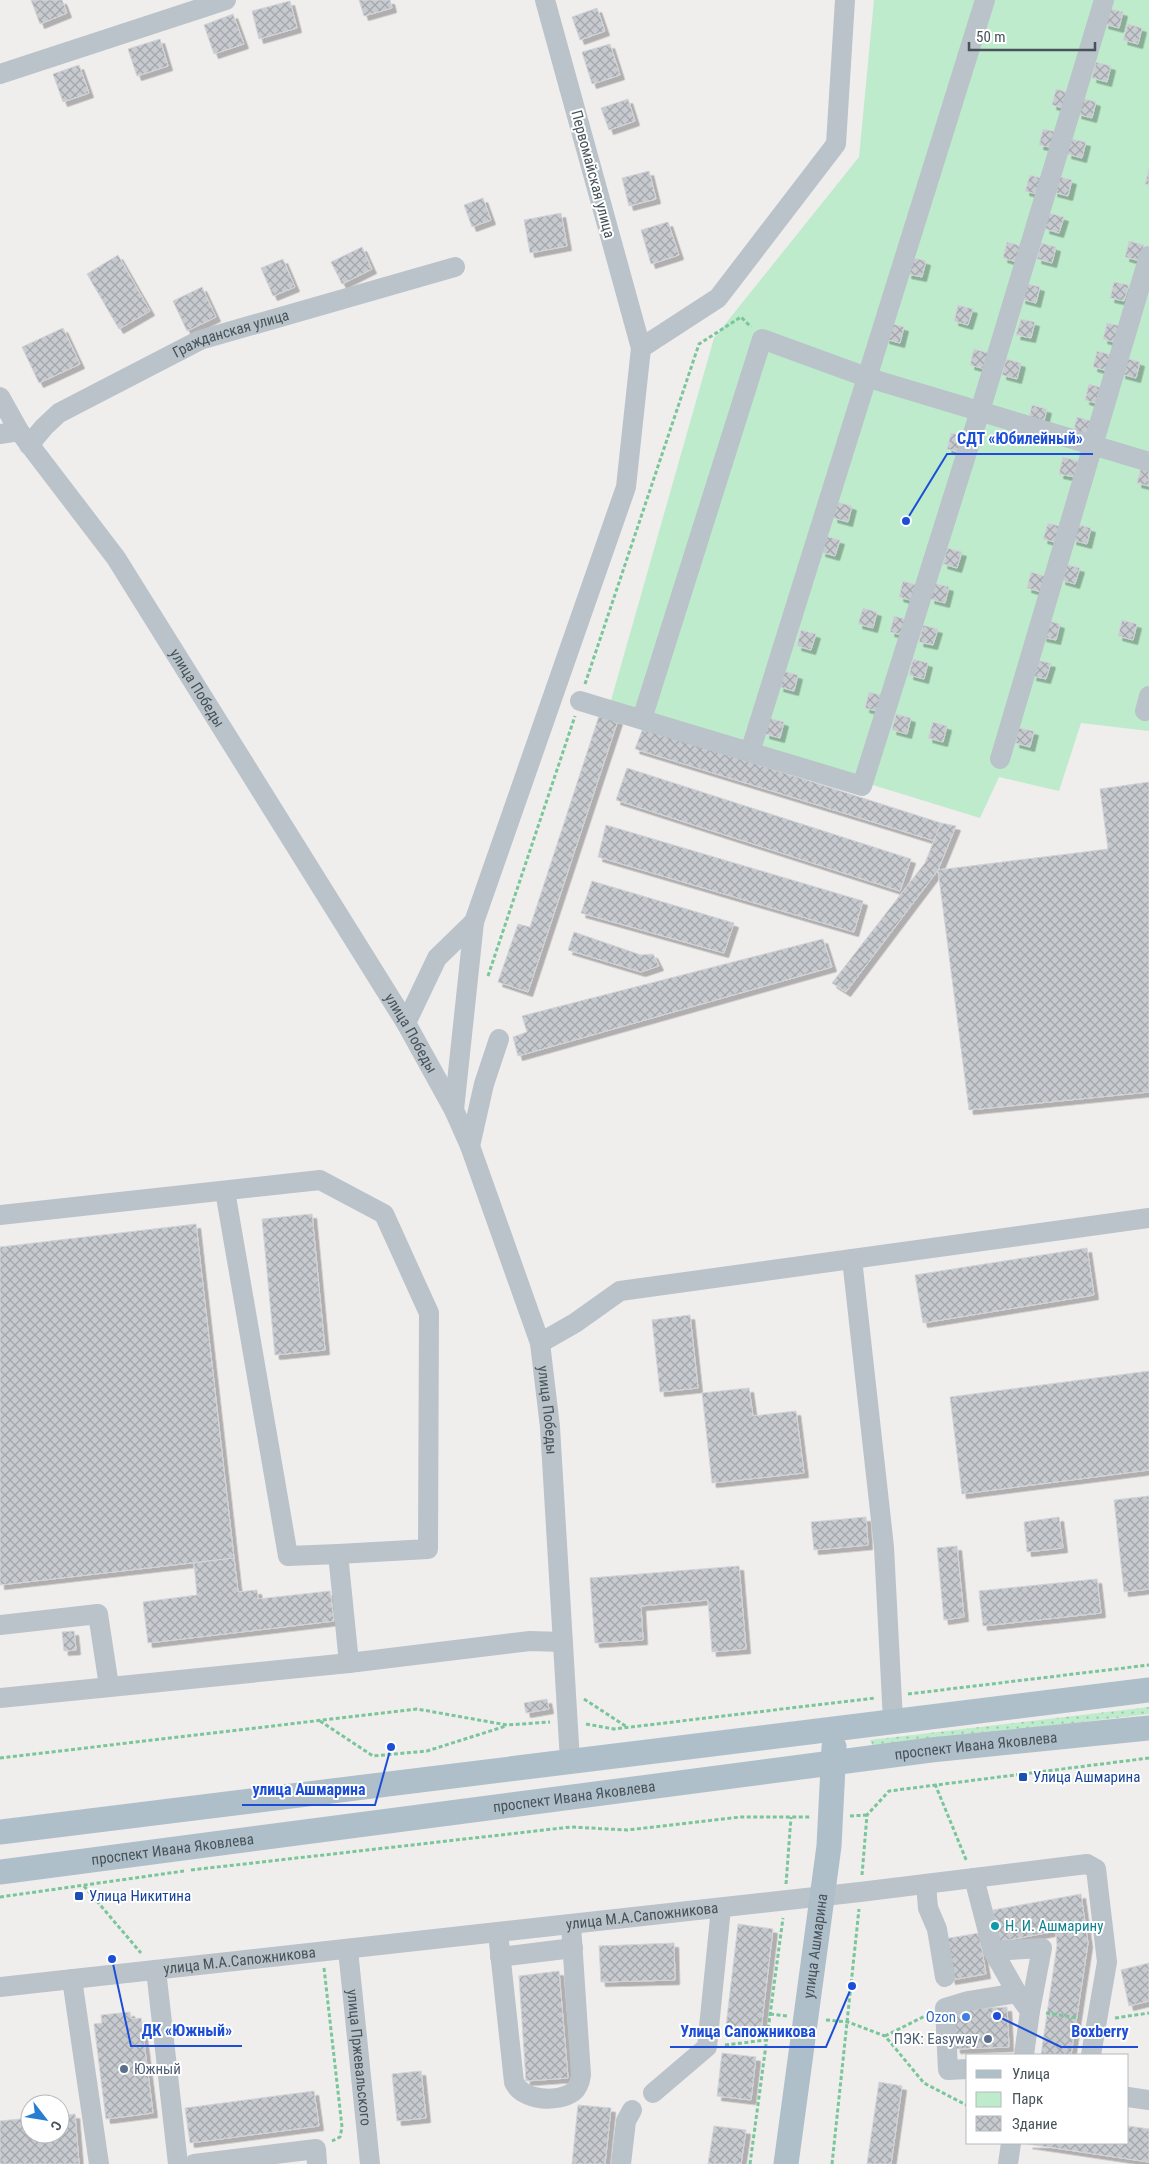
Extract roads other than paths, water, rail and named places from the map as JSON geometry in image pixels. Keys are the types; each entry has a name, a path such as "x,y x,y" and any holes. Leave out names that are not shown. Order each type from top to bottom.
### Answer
{"main road":[{"path":"0,1832 1149,1690"},
{"name":"улица Ашмарина","path":"786,2164 823,1896 832,1816 835,1763 834,1728"},
{"name":"проспект Ивана Яковлева","path":"0,1872 931,1750 1149,1728"}],"street":[{"path":"0,74 226,0"},
{"name":"Первомайская улица","path":"545,0 641,348"},
{"path":"454,1110 474,922 626,487 641,348 718,298 836,144 846,0"},
{"path":"750,752 869,378 985,0"},
{"path":"580,701 862,786 980,411 1104,0"},
{"path":"1000,759 1149,256"},
{"name":"Гражданская улица","path":"16,437 44,427 59,413 200,340 454,267"},
{"path":"642,719 762,339 869,378 1149,462"},
{"name":"улица Победы","path":"0,397 16,437 116,558 406,1023 454,1110 470,1146 540,1343 550,1427 570,1761"},
{"path":"406,1023 437,958 474,922"},
{"path":"470,1146 484,1084 499,1039"},
{"path":"0,1215 320,1180 384,1214 429,1312 428,1549 288,1556 225,1191"},
{"path":"540,1343 575,1323 620,1291 1149,1218"},
{"path":"852,1259 884,1547 893,1721"},
{"path":"338,1554 349,1663"},
{"path":"0,1625 98,1614 109,1686"},
{"path":"0,1698 349,1663 530,1641 563,1642"},
{"name":"улица М.А.Сапожникова","path":"0,1987 572,1925 1087,1864 1096,1869 1108,1962 1091,2054"},
{"path":"974,1878 993,1951 1017,1993 1030,2011"},
{"path":"926,1884 928,1908 937,1929 945,1977"},
{"path":"652,2093 708,2047 721,1908"},
{"path":"498,1933 514,2082 520,2091 531,2098 554,2097 572,2093 577,2088 582,2075 572,1925"},
{"path":"500,1957 573,1948"},
{"path":"993,1951 1042,1948 1024,2054"},
{"name":"улица Пржевальского","path":"348,1950 370,2164"},
{"path":"156,1970 178,2164"},
{"path":"72,1979 99,2164"},
{"path":"966,2069 948,2070 945,2008 968,2001 1017,1993"},
{"path":"1129,2097 1149,2100"},
{"path":"621,2164 626,2121 632,2110"},
{"path":"1008,2164 1011,2144"},
{"path":"194,2164 316,2156"}],"place":[{"name":"СДТ «Юбилейный»","path":"906,521"},
{"name":"улица Ашмарина","path":"391,1747"},
{"name":"Улица Ашмарина","path":"1023,1777"},
{"name":"Улица Никитина","path":"79,1896"},
{"name":"Н. И. Ашмарину","path":"995,1926"},
{"name":"ДК «Южный»","path":"112,1959"},
{"name":"Улица Сапожникова","path":"852,1986"},
{"name":"Boxberry","path":"997,2016"},
{"name":"Ozon","path":"966,2017"},
{"name":"ПЭК: Easyway","path":"988,2039"},
{"name":"Южный","path":"124,2069"}]}
